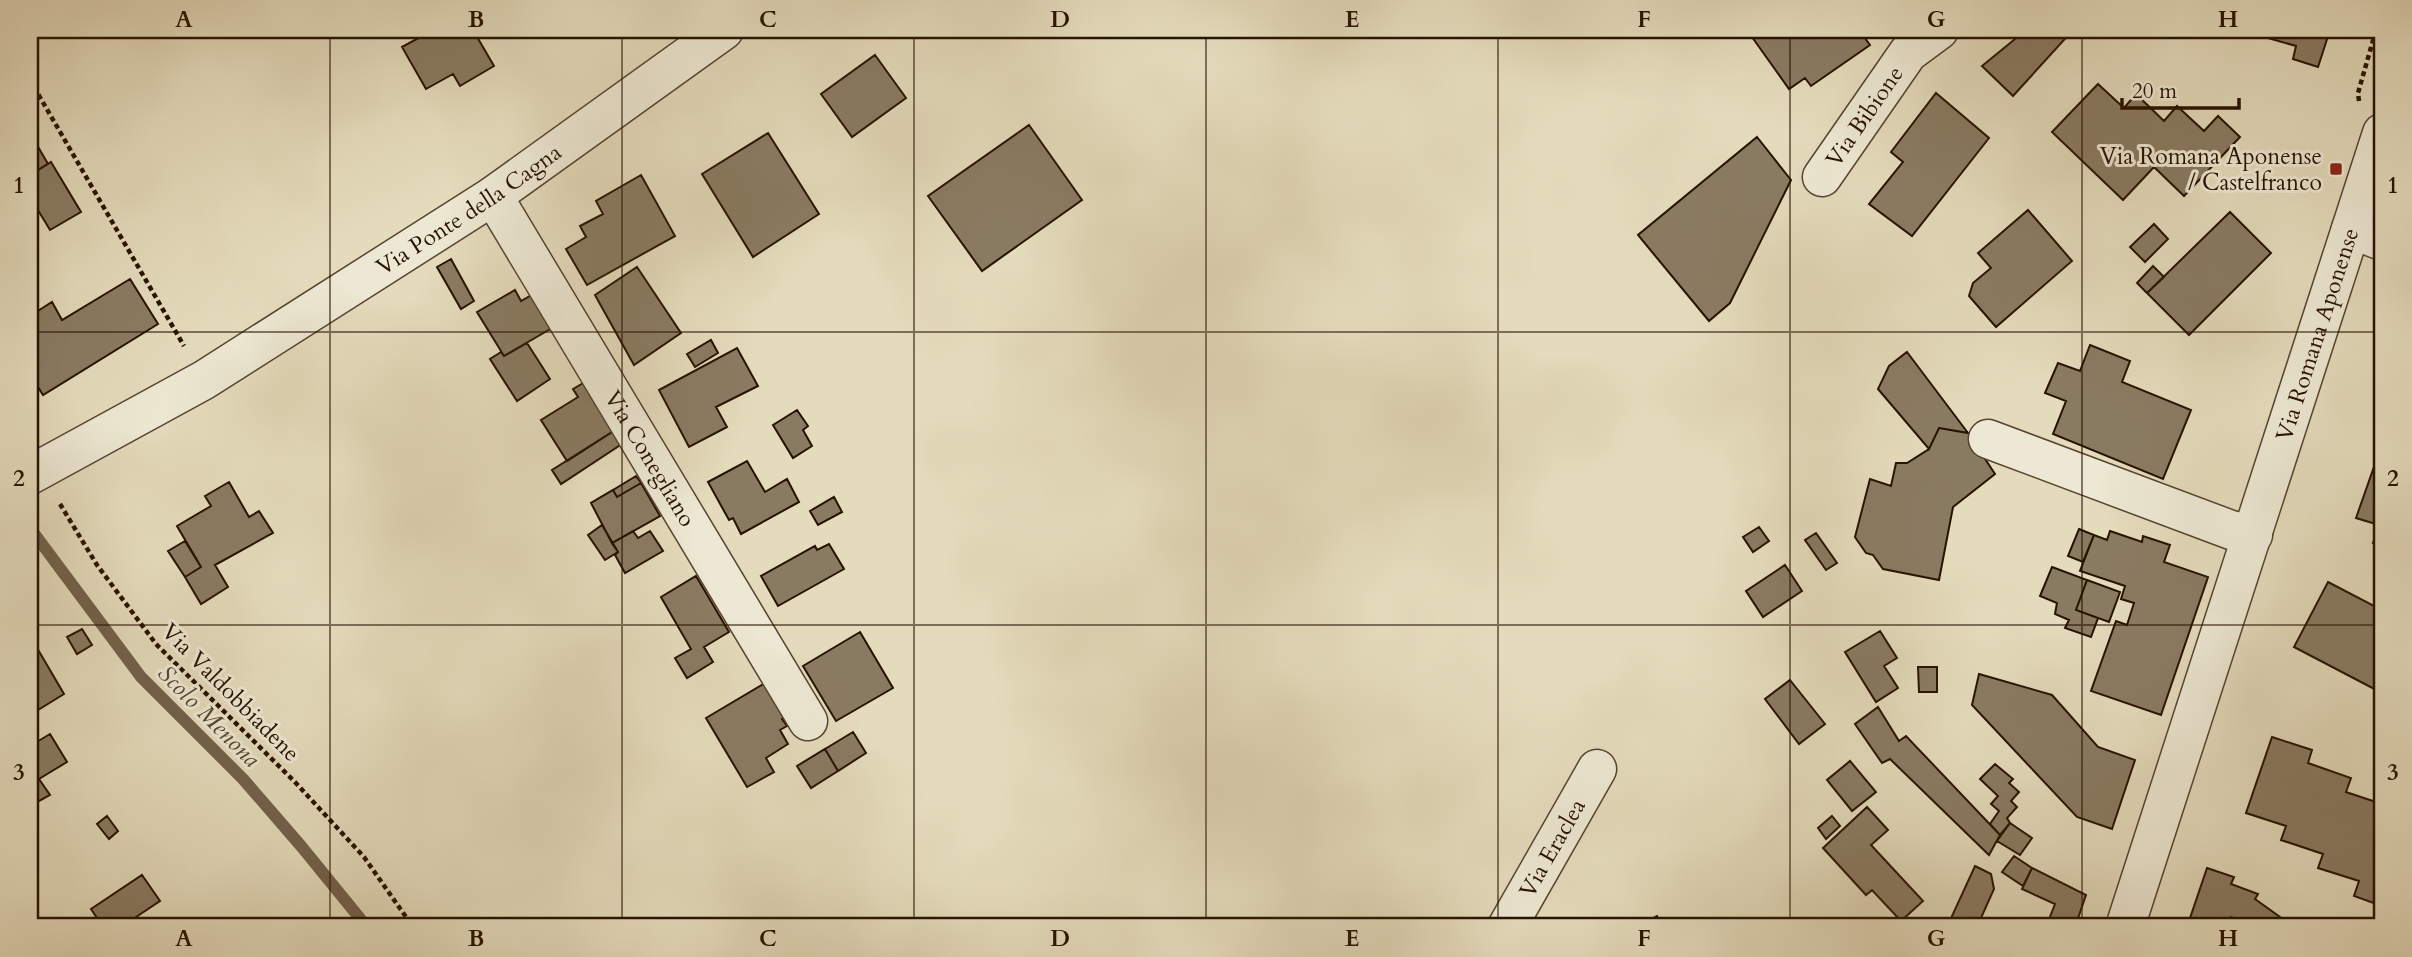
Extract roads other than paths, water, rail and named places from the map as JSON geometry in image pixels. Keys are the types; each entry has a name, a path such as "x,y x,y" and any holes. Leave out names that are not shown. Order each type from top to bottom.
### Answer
{"street":[{"name":"Via Ponte della Cagna","path":"35,472 204,380 493,196 724,30"},
{"name":"Via Bibione","path":"1822,177 1908,53 1939,30"},
{"name":"Via Romana Aponense","path":"2125,927 2253,535 2367,235 2382,133"},
{"name":"Via Conegliano","path":"493,196 808,721"},
{"path":"1988,439 2231,530 2253,535"},
{"name":"Via Eraclea","path":"1507,927 1597,769"}],"waterway":[{"name":"Scolo Menona","path":"30,528 141,677 243,779 367,927"}],"place":[{"name":"Via Romana Aponense / Castelfranco","path":"2336,169"}]}
